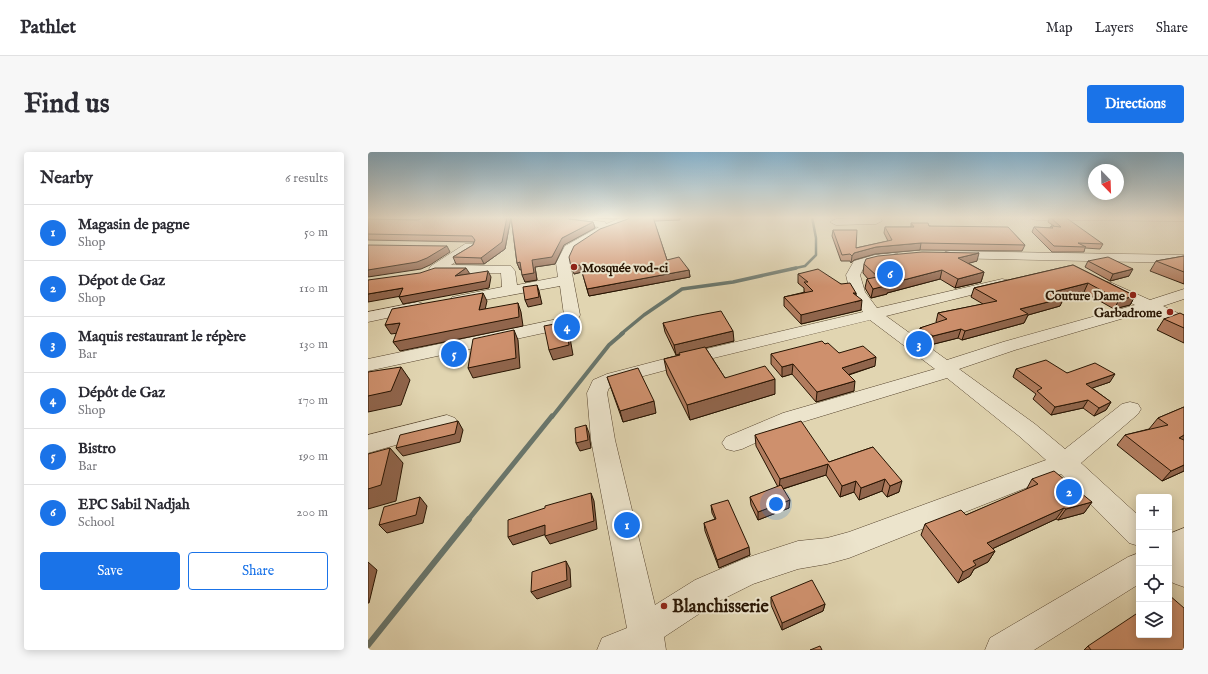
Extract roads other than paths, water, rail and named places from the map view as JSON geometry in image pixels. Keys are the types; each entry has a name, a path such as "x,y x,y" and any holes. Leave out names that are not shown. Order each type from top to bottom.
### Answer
{"street":[{"path":"368,365 562,324 569,321 572,315 563,263 569,249 583,240"},
{"path":"445,247 482,248"},
{"path":"469,248 430,272 506,264 510,290"},
{"path":"933,255 1015,255 1184,259"},
{"path":"1015,255 1056,260 1184,322"},
{"path":"905,256 875,259 859,264 853,275 858,292 873,314 1028,430 1136,531"},
{"path":"1052,271 1082,272"},
{"path":"368,317 566,280"},
{"path":"647,639 603,440 597,393 600,384 614,378 679,361 1012,281"},
{"path":"734,442 791,418 947,369 1009,346 1149,306 1184,294"},
{"path":"614,650 647,639 706,591 746,572 798,555 826,551 850,545 1065,463 1130,409"},
{"path":"368,444 447,423"},
{"path":"1172,548 1184,541"},
{"path":"1172,563 1184,573"},
{"path":"1002,650 1136,569"}],"waterway":[{"path":"791,269 805,266 816,255 816,240"},
{"path":"621,334 644,315 682,289 733,282 796,268"},
{"path":"552,417 609,345 623,333"},
{"path":"468,520 552,416"},
{"path":"368,645 469,519"}],"place":[{"name":"Mosquée vod-ci","path":"574,267"},
{"name":"EPC Sabil Nadjah","path":"890,274"},
{"name":"Couture Dame","path":"1133,295"},
{"name":"Garbadrome","path":"1170,312"},
{"name":"Dépôt de Gaz","path":"567,327"},
{"name":"Maquis restaurant le répère","path":"919,344"},
{"name":"Bistro","path":"454,354"},
{"name":"Dépot de Gaz","path":"1069,492"},
{"name":"Magasin de pagne","path":"627,525"},
{"name":"Blanchisserie","path":"664,606"}]}
